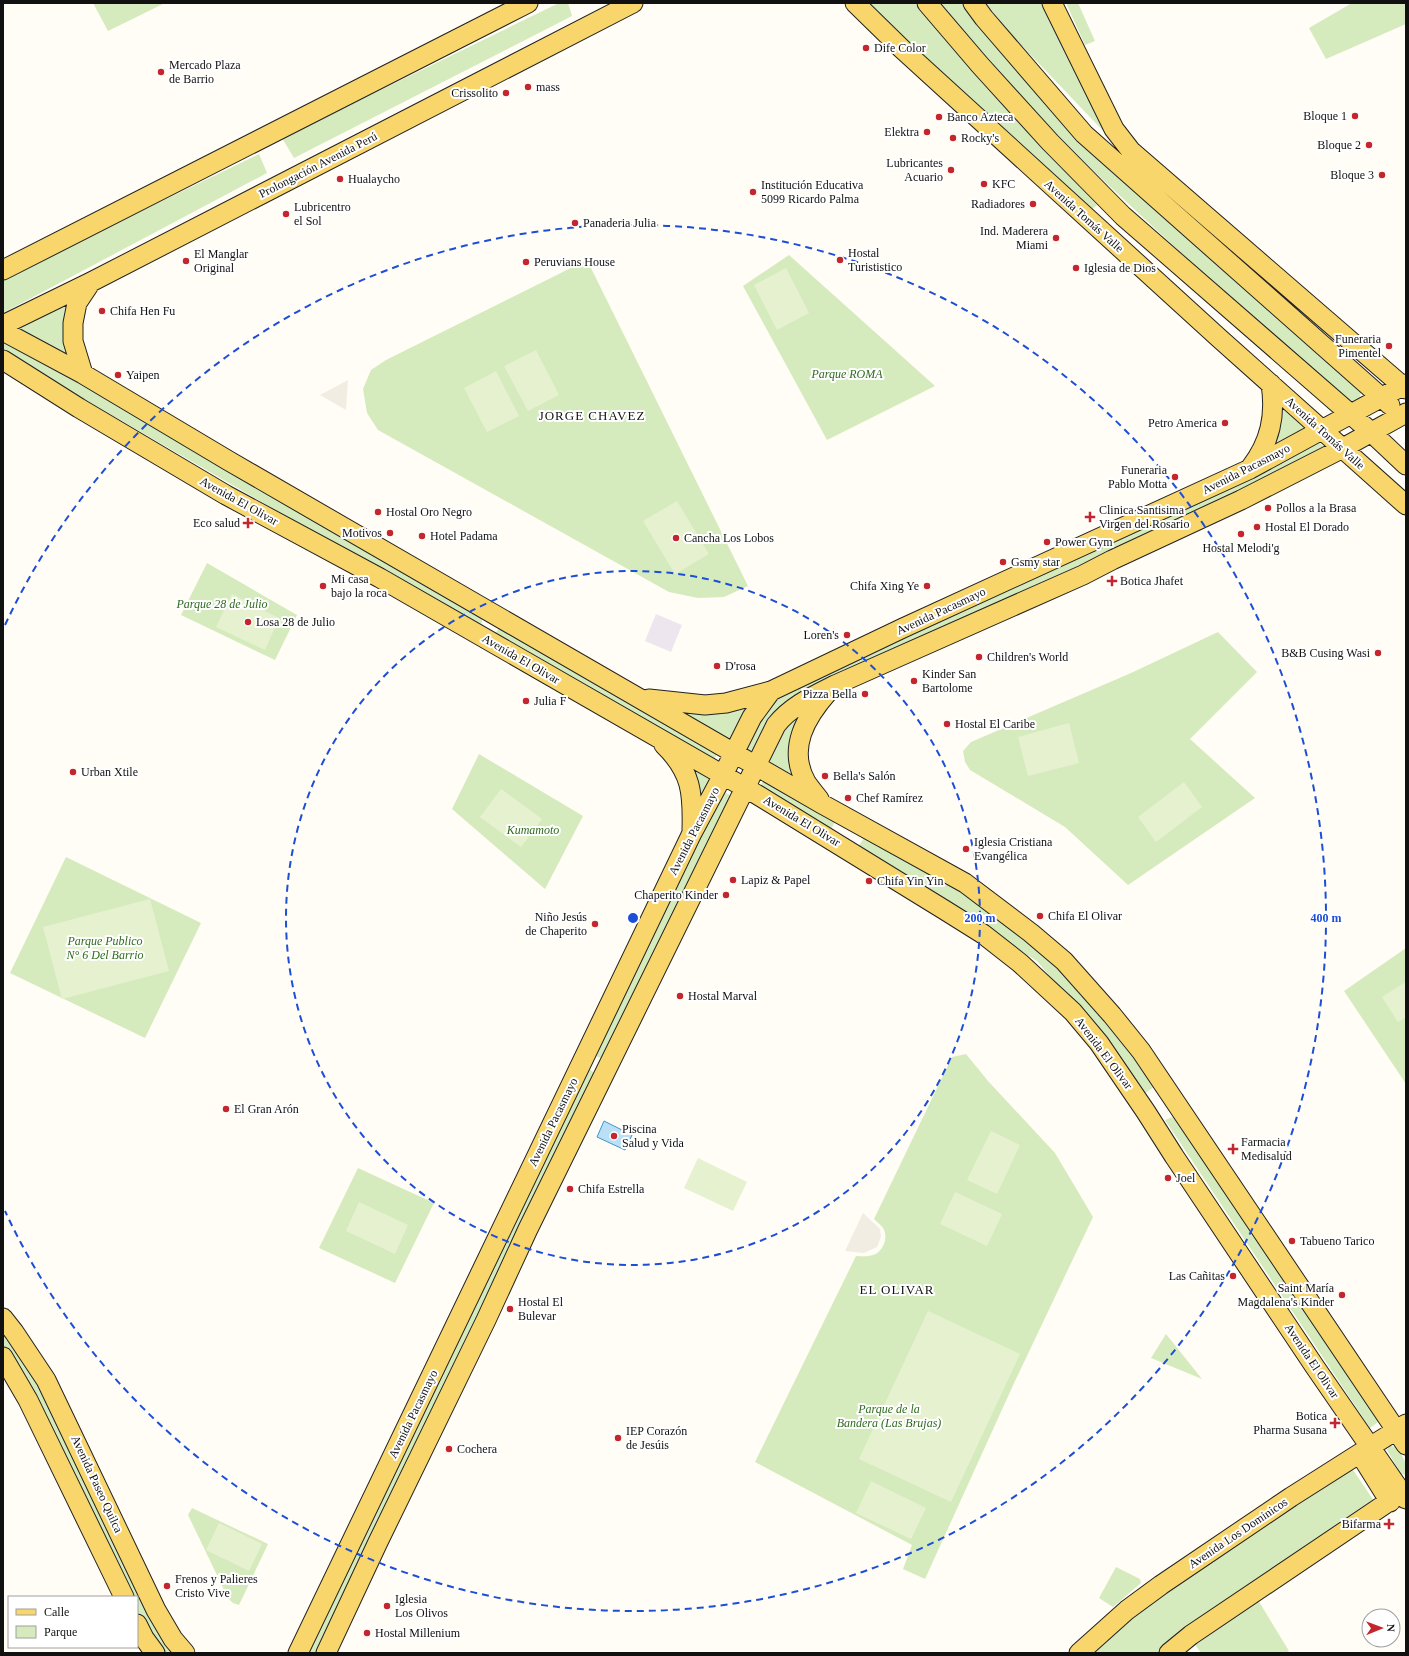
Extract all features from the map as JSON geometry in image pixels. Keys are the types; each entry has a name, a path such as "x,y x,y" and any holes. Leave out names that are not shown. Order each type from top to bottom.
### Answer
{"main road":[{"path":"3,270 528,3"},
{"name":"Prolongación Avenida Perú","path":"3,325 91,282 633,3"},
{"name":"Avenida Tomás Valle","path":"855,3 912,58 1406,505"},
{"path":"927,3 980,65 1050,142 1123,216 1371,432 1406,465"},
{"path":"973,3 984,18 1084,134 1404,416"},
{"path":"1052,3 1114,128 1131,151 1405,387"},
{"path":"83,374 73,340 73,323 77,303 91,282"},
{"name":"Avenida El Olivar","path":"3,331 83,374 493,614 641,698 822,804 965,883 1026,929 1064,961 1112,1015 1141,1051 1403,1433"},
{"name":"Avenida El Olivar","path":"3,360 79,408 226,494 380,578 724,775 840,844 983,934 1020,962 1073,1012 1099,1043 1315,1367 1365,1450 1401,1496"},
{"path":"1250,469 1264,448 1272,423 1274,410 1271,384"},
{"name":"Avenida Pacasmayo","path":"298,1653 692,833 724,775 752,717 772,691 918,621 1250,469 1382,397 1405,387"},
{"name":"Avenida Pacasmayo","path":"326,1653 378,1542 486,1320 528,1229 756,765 776,725 784,714 806,700 835,685 1083,574 1241,500 1404,416"},
{"path":"822,804 806,781 800,765 800,735 804,723 814,708 835,685"},
{"path":"641,698 705,705 726,703 772,691"},
{"path":"654,734 669,749 688,779 692,801 692,833"},
{"name":"Avenida Paseo Quilca","path":"3,1318 46,1380 156,1610 173,1639 184,1653"},
{"name":"Avenida Paseo Quilca","path":"3,1358 28,1400 124,1596"},
{"name":"Avenida Los Dominicos","path":"1079,1653 1127,1610 1161,1585 1291,1497 1365,1450 1403,1433"},
{"path":"1169,1653 1191,1635 1401,1496"},
{"path":"138,1626 144,1638 155,1653"}],"shaded area":[{"path":"348,380 346,410 320,395"},
{"path":"656,614 682,625 671,652 645,641"},
{"path":"863,1213 880,1229 881,1237 877,1247 864,1253 845,1251"}],"green space":[{"path":"93,3 165,3 108,31"},
{"path":"559,3 568,3 572,16 294,158 282,138"},
{"path":"870,3 918,3 986,87 1097,205 1089,212 930,65"},
{"path":"941,3 962,3 1065,123 1361,391 1360,398 1355,402 1349,402 1194,265 1058,138 980,54"},
{"path":"986,3 1042,3 1108,136 1006,29"},
{"path":"1066,3 1078,3 1095,41 1085,45"},
{"path":"1352,3 1406,3 1406,24 1326,59 1309,28"},
{"path":"259,154 267,173 3,313 3,278"},
{"name":"Parque ROMA","path":"789,255 935,386 827,440 743,286"},
{"path":"587,260 748,586 724,597 698,598 669,592 378,430 367,413 363,389 371,370 386,360"},
{"path":"786,268 809,313 777,330 754,285"},
{"path":"69,302 64,316 63,329 71,356 16,328"},
{"path":"3,340 477,612 482,617 482,623 479,625 472,624 3,352"},
{"path":"536,350 559,395 528,411 504,366"},
{"path":"496,371 519,416 487,432 464,388"},
{"path":"1281,405 1311,432 1271,453"},
{"path":"1319,443 1328,450 783,703 753,751 742,747 780,691"},
{"name":"Cancha Los Lobos","path":"677,501 709,554 675,574 643,521"},
{"name":"Parque 28 de Julio","path":"207,563 297,615 275,660 181,615"},
{"name":"Losa 28 de Julio","path":"232,594 279,618 265,650 216,627"},
{"path":"500,626 718,753 713,761 494,636"},
{"path":"1218,632 1257,672 1190,739 1255,798 1128,885 1065,827 970,770 965,762 963,751 971,742 1131,673"},
{"path":"751,706 731,744 675,711"},
{"path":"801,710 798,779 768,761 776,740"},
{"path":"1069,723 1079,763 1028,776 1018,737"},
{"name":"Kumamoto","path":"479,754 583,816 545,889 452,809"},
{"path":"683,758 716,776 698,810"},
{"path":"765,777 836,820 831,829 760,787"},
{"path":"1184,782 1202,807 1156,842 1138,817"},
{"path":"501,789 542,819 521,847 480,817"},
{"path":"721,790 733,797 603,1059 591,1054"},
{"path":"866,835 1000,916 1070,979 1157,1085 1144,1094 1092,1026 1037,961 858,847"},
{"name":"Parque Publico N° 6 Del Barrio","path":"66,857 201,923 145,1038 10,973"},
{"path":"150,899 169,971 62,999 43,927"},
{"path":"1406,948 1406,1084 1344,991"},
{"path":"1406,982 1406,1017 1398,1022 1382,997"},
{"name":"Parque de la Bandera (Las Brujas)","path":"966,1054 988,1081 1055,1153 1093,1217 1015,1381 925,1579 903,1569 912,1545 755,1462 856,1256 873,1255 882,1248 885,1240 885,1232 874,1219 952,1057"},
{"path":"588,1068 597,1075 320,1653 307,1653"},
{"path":"1177,1115 1382,1419 1370,1428 1165,1120"},
{"path":"991,1131 1020,1145 997,1194 967,1180"},
{"path":"698,1158 747,1182 733,1211 684,1188"},
{"path":"358,1168 434,1203 395,1283 319,1248"},
{"path":"955,1192 1002,1214 987,1246 940,1224"},
{"path":"359,1202 408,1225 395,1254 346,1231"},
{"path":"928,1311 1020,1354 951,1502 859,1459"},
{"path":"3,1326 19,1346 178,1653 162,1653 146,1631 138,1615 138,1596 129,1596 13,1359 3,1347"},
{"path":"1166,1334 1202,1379 1151,1358"},
{"path":"1390,1446 1397,1447 1406,1463 1406,1475 1401,1474 1387,1450"},
{"path":"1351,1467 1374,1501 1163,1653 1093,1653 1134,1614"},
{"path":"871,1481 926,1508 911,1539 856,1513"},
{"path":"192,1508 268,1544 239,1605 233,1603 228,1598 188,1515"},
{"path":"219,1523 262,1544 249,1571 206,1550"},
{"path":"1116,1567 1140,1579 1141,1583 1113,1607 1099,1598"},
{"path":"1258,1600 1289,1651 1286,1653 1201,1653 1194,1643"}],"water":[{"name":"Piscina Salud y Vida","path":"604,1121 632,1135 625,1150 597,1137"}],"place":[{"name":"Dife Color","path":"866,48"},
{"name":"Mercado Plaza de Barrio","path":"161,72"},
{"name":"mass","path":"528,87"},
{"name":"Crissolito","path":"506,93"},
{"name":"Bloque 1","path":"1355,116"},
{"name":"Banco Azteca","path":"939,117"},
{"name":"Elektra","path":"927,132"},
{"name":"Rocky's","path":"953,138"},
{"name":"Bloque 2","path":"1369,145"},
{"name":"Lubricantes Acuario","path":"951,170"},
{"name":"Bloque 3","path":"1382,175"},
{"name":"Hualaycho","path":"340,179"},
{"name":"KFC","path":"984,184"},
{"name":"Institución Educativa 5099 Ricardo Palma","path":"753,192"},
{"name":"Radiadores","path":"1033,204"},
{"name":"Lubricentro el Sol","path":"286,214"},
{"name":"Panaderia Julia","path":"575,223"},
{"name":"Ind. Maderera Miami","path":"1056,238"},
{"name":"Hostal Turististico","path":"840,260"},
{"name":"El Manglar Original","path":"186,261"},
{"name":"Peruvians House","path":"526,262"},
{"name":"Iglesia de Dios","path":"1076,268"},
{"name":"Chifa Hen Fu","path":"102,311"},
{"name":"Funeraria Pimentel","path":"1389,346"},
{"name":"Yaipen","path":"118,375"},
{"name":"Petro America","path":"1225,423"},
{"name":"Funeraria Pablo Motta","path":"1175,477"},
{"name":"Pollos a la Brasa","path":"1268,508"},
{"name":"Hostal Oro Negro","path":"378,512"},
{"name":"Clinica Santisima Virgen del Rosario","path":"1090,517"},
{"name":"Eco salud","path":"248,523"},
{"name":"Hostal El Dorado","path":"1257,527"},
{"name":"Motivos","path":"390,533"},
{"name":"Hostal Melodi'g","path":"1241,534"},
{"name":"Hotel Padama","path":"422,536"},
{"name":"Cancha Los Lobos","path":"676,538"},
{"name":"Power Gym","path":"1047,542"},
{"name":"Gsmy star","path":"1003,562"},
{"name":"Botica Jhafet","path":"1112,581"},
{"name":"Mi casa bajo la roca","path":"323,586"},
{"name":"Chifa Xing Ye","path":"927,586"},
{"name":"Losa 28 de Julio","path":"248,622"},
{"name":"Loren's","path":"847,635"},
{"name":"B&B Cusing Wasi","path":"1378,653"},
{"name":"Children's World","path":"979,657"},
{"name":"D'rosa","path":"717,666"},
{"name":"Kinder San Bartolome","path":"914,681"},
{"name":"Pizza Bella","path":"865,694"},
{"name":"Julia F","path":"526,701"},
{"name":"Hostal El Caribe","path":"947,724"},
{"name":"Urban Xtile","path":"73,772"},
{"name":"Bella's Salón","path":"825,776"},
{"name":"Chef Ramírez","path":"848,798"},
{"name":"Iglesia Cristiana Evangélica","path":"966,849"},
{"name":"Lapiz & Papel","path":"733,880"},
{"name":"Chifa Yin Yin","path":"869,881"},
{"name":"Chaperito Kinder","path":"726,895"},
{"name":"Chifa El Olivar","path":"1040,916"},
{"name":"Niño Jesús de Chaperito","path":"595,924"},
{"name":"Hostal Marval","path":"680,996"},
{"name":"El Gran Arón","path":"226,1109"},
{"name":"Piscina Salud y Vida","path":"614,1136"},
{"name":"Farmacia Medisalud","path":"1233,1149"},
{"name":"Joel","path":"1168,1178"},
{"name":"Chifa Estrella","path":"570,1189"},
{"name":"Tabueno Tarico","path":"1292,1241"},
{"name":"Las Cañitas","path":"1233,1276"},
{"name":"Saint María Magdalena's Kinder","path":"1342,1295"},
{"name":"Hostal El Bulevar","path":"510,1309"},
{"name":"Botica Pharma Susana","path":"1335,1423"},
{"name":"IEP Corazón de Jesúis","path":"618,1438"},
{"name":"Cochera","path":"449,1449"},
{"name":"Bifarma","path":"1389,1524"},
{"name":"Frenos y Palieres Cristo Vive","path":"167,1586"},
{"name":"Iglesia Los Olivos","path":"387,1606"},
{"name":"Hostal Millenium","path":"367,1633"}],"district":[{"name":"JORGE CHAVEZ","path":"592,415"},
{"name":"EL OLIVAR","path":"897,1289"}]}
